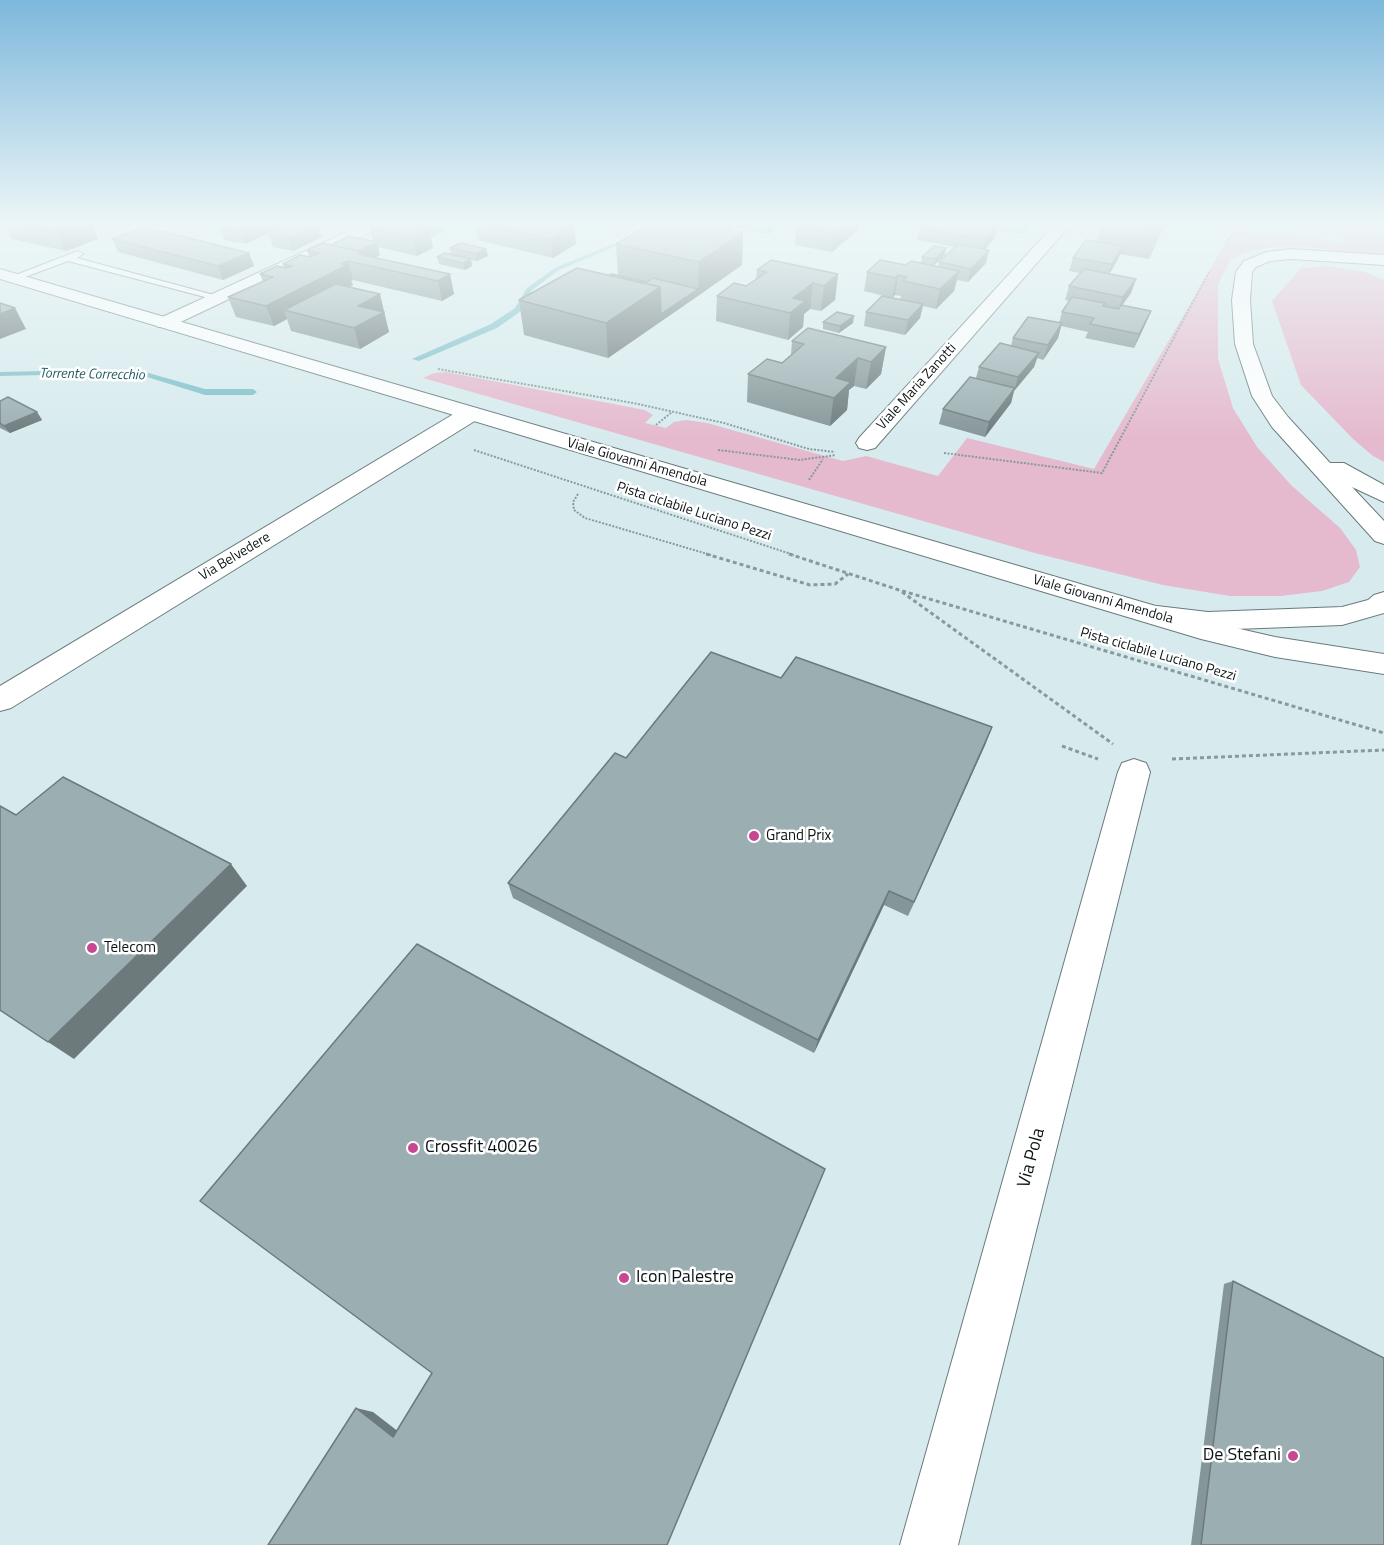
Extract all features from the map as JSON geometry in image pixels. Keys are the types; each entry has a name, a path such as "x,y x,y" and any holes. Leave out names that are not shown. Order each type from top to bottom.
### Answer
{"main road":[{"name":"Viale Giovanni Amendola","path":"74,296 1211,632 1275,647 1384,664"},
{"path":"164,323 224,296"},
{"name":"Viale Maria Zanotti","path":"867,443 998,296"},
{"path":"1241,296 1244,344 1262,396 1384,536"},
{"name":"Via Belvedere","path":"0,700 470,414"},
{"path":"1298,440 1338,470 1382,494"},
{"path":"1157,615 1208,621 1307,619 1342,616 1378,606 1384,601"},
{"name":"Viale Giovanni Amendola","path":"1275,647 1317,648 1384,642"},
{"name":"Via Pola","path":"929,1545 1137,760"}],"lane":[{"path":"213,296 220,298"}],"path":[{"path":"944,453 1102,473 1196,296"},
{"path":"429,371 439,369 469,373 672,412 724,423 826,453 845,452 867,443"},
{"path":"656,425 672,412"},
{"name":"Pista ciclabile Luciano Pezzi","path":"433,437 899,590 1384,733"},
{"path":"805,486 824,458"},
{"path":"578,494 573,502 574,510 585,518 810,585 835,584 848,574"},
{"path":"899,590 1137,760 1384,750"}],"shaded area":[{"path":"1195,296 1218,296 1218,359 1233,408 1257,447 1291,485 1340,528 1356,550 1360,567 1349,582 1322,591 1280,596 1230,596 1163,585 1035,553 423,378 434,373 446,372 645,410 653,415 645,423 666,428 674,422 686,420 707,423 843,461 866,456 938,476 967,438 1094,469"},
{"path":"1276,296 1384,296 1384,462 1353,439 1301,385 1272,301"}],"building":[{"path":"230,296 286,296 266,306 228,297"},
{"path":"312,296 376,296 358,306 384,312 354,328 284,310"},
{"path":"526,296 646,296 606,323 519,300"},
{"path":"660,296 687,296 661,314"},
{"path":"717,296 796,296 793,298 805,301 790,313"},
{"path":"882,296 923,304 908,320 866,312"},
{"path":"1072,297 1105,303 1103,306 1119,309 1121,305 1151,311 1139,334 1090,324 1094,318 1062,312"},
{"path":"0,303 15,308 0,314"},
{"path":"837,312 854,316 840,326 823,322"},
{"path":"1028,317 1062,323 1048,345 1013,338"},
{"path":"808,328 886,347 871,362 858,358 836,378 851,382 834,398 748,374 767,359 782,363 804,344 792,341"},
{"path":"1000,343 1039,353 1018,377 979,367"},
{"path":"970,377 1015,388 989,422 943,409"},
{"path":"8,397 37,412 4,426 0,423 0,401"},
{"name":"Grand Prix","path":"711,652 781,678 796,657 992,727 914,902 889,891 818,1040 508,883 615,753 626,758"},
{"name":"Telecom","path":"63,777 231,864 48,1042 0,1010 0,806 16,815"},
{"path":"417,944 825,1169 667,1545 268,1545 356,1408 393,1437 432,1373 200,1201"},
{"name":"De Stefani","path":"1233,1281 1384,1358 1384,1545 1201,1545"}],"waterway":[{"name":"Torrente Correcchio","path":"416,359 494,326 518,309 525,296"},
{"name":"Torrente Correcchio","path":"0,374 89,372 145,374 205,392 253,392"}],"place":[{"name":"Grand Prix","path":"754,836"},
{"name":"Telecom","path":"92,948"},
{"name":"Crossfit 40026","path":"413,1148"},
{"name":"Icon Palestre","path":"624,1278"},
{"name":"De Stefani","path":"1293,1456"}]}
